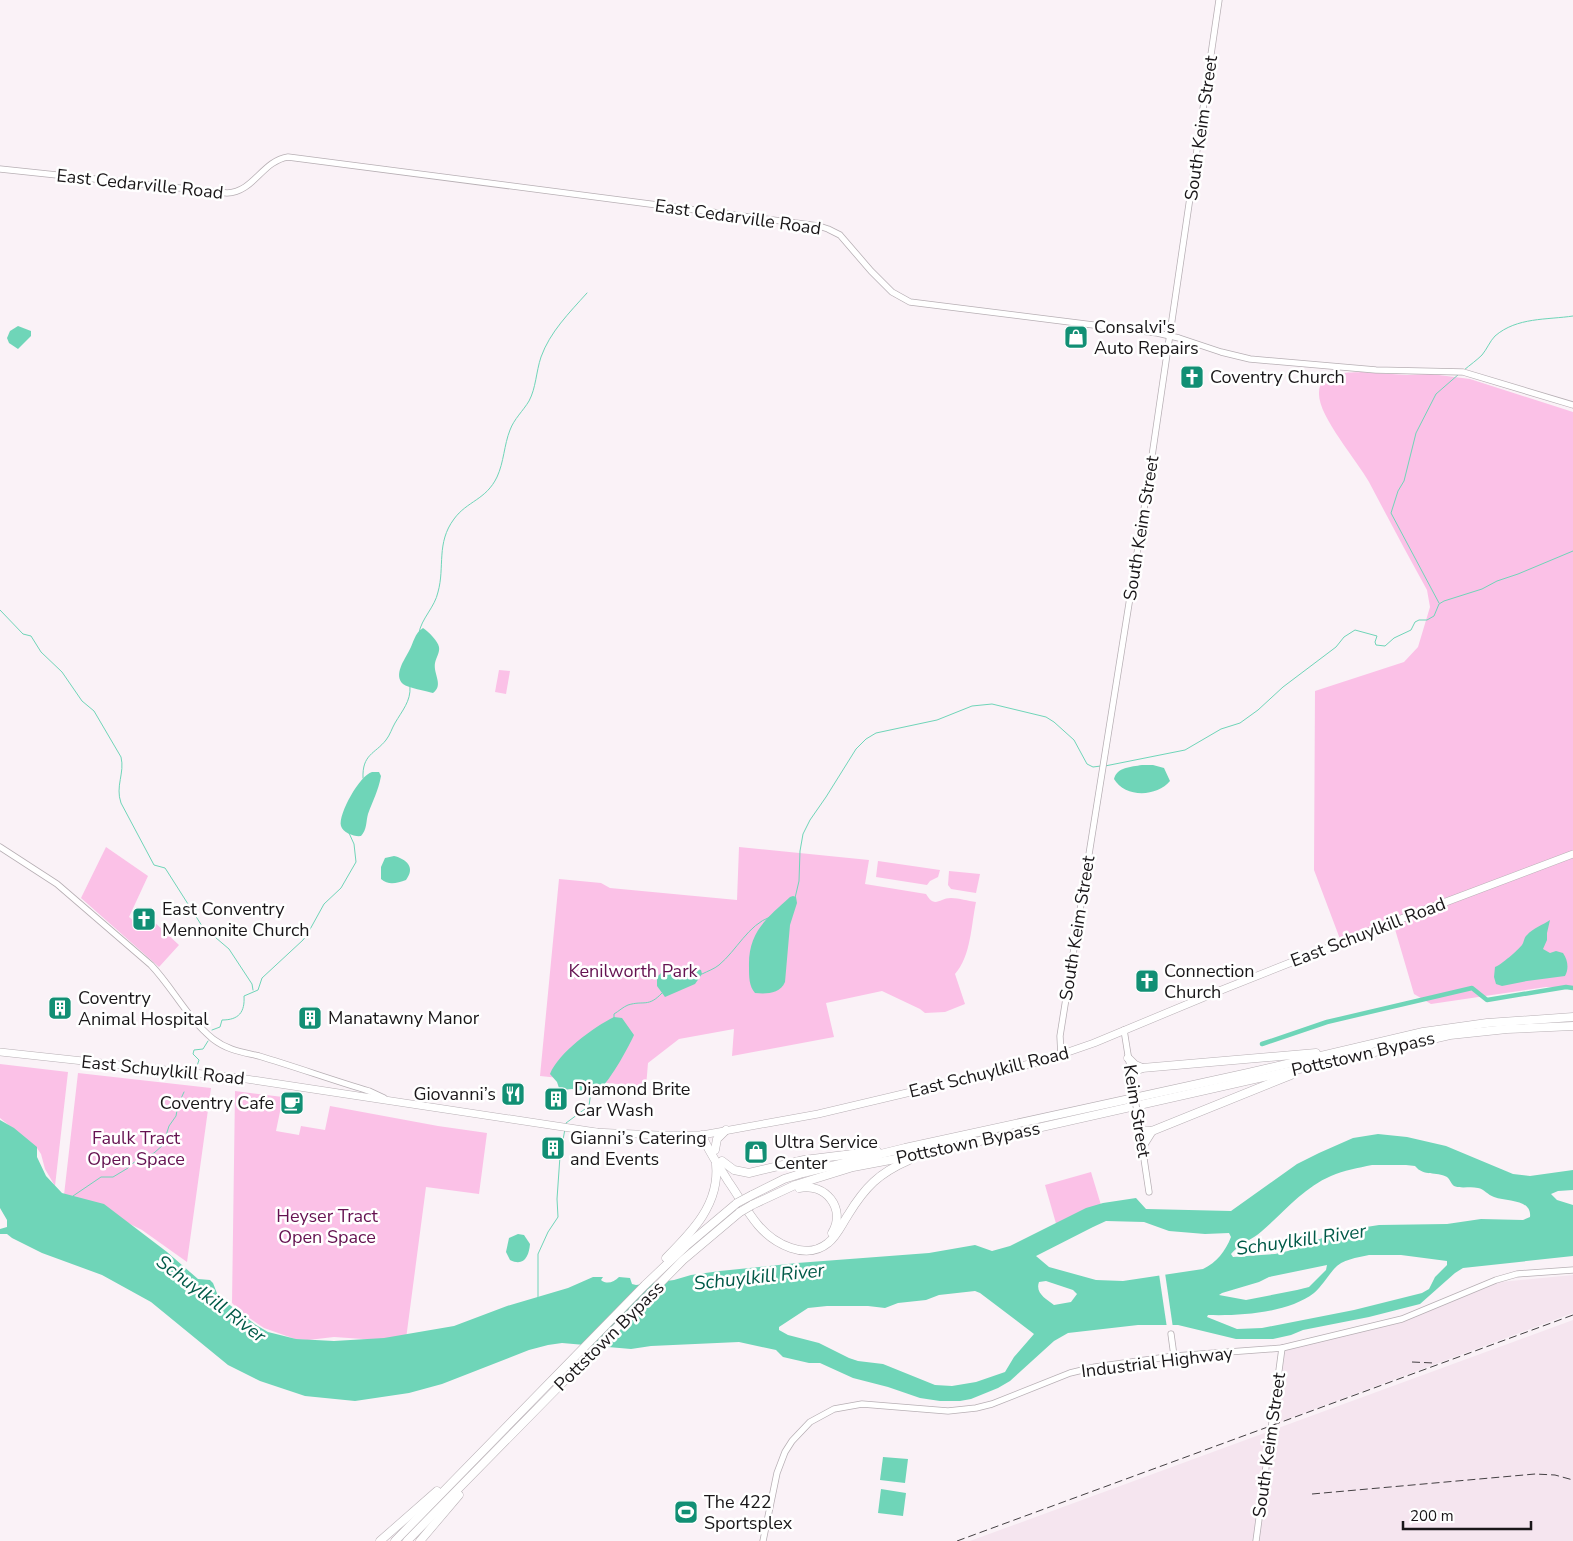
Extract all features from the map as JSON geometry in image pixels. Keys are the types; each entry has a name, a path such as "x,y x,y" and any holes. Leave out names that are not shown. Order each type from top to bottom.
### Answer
{"highway":[{"name":"Pottstown Bypass","path":"395,1541 645,1286 668,1260 737,1203 784,1179 905,1148 1454,1027 1514,1020 1573,1017"},
{"name":"Pottstown Bypass","path":"407,1541 683,1260 740,1212 794,1185 853,1167 922,1154 1450,1035 1507,1029 1573,1026"},
{"path":"1131,1076 1142,1068 1343,1050"},
{"path":"1140,1130 1152,1131 1284,1077 1382,1050"},
{"path":"1128,1058 1135,1065 1142,1068"},
{"path":"715,1150 717,1138 726,1130"},
{"path":"1142,1148 1152,1131"},
{"path":"702,1134 760,1228 784,1245 805,1251 818,1249 831,1240 862,1194 876,1178 890,1169 922,1154"},
{"path":"702,1134 715,1150 719,1161 757,1218 769,1231 797,1246 813,1246 826,1240 836,1225 837,1213 833,1201 824,1191 816,1188 800,1188 752,1205"},
{"path":"719,1161 738,1172 749,1173 823,1156 905,1148"},
{"path":"668,1260 708,1208 716,1186 719,1161"},
{"path":"420,1541 506,1440"},
{"path":"380,1541 468,1466"}],"main road":[{"name":"East Schuylkill Road","path":"0,1052 240,1078 622,1137 671,1140 695,1139 702,1134 818,1114 1061,1056 1406,917 1573,854"}],"street":[{"name":"South Keim Street","path":"1061,1056 1060,1036 1170,336 1219,0"},
{"name":"East Cedarville Road","path":"0,169 228,194 244,189 271,163 282,158 288,158 818,226 828,228 840,235 892,292 910,302 1170,336 1250,359 1376,370 1463,372 1573,405"},
{"path":"0,847 58,884 151,965 195,1021 213,1039 237,1051 369,1091 389,1100"},
{"name":"Keim Street","path":"1124,1030 1149,1192"},
{"name":"Industrial Highway","path":"763,1541 777,1473 785,1452 792,1440 810,1422 834,1409 862,1404 948,1411 976,1408 1000,1401 1070,1373 1095,1367 1174,1356 1282,1348 1402,1319 1496,1280 1518,1274 1573,1270"},
{"path":"1171,1335 1174,1356"},
{"name":"South Keim Street","path":"1256,1541 1282,1348"}],"shaded area":[{"path":"1573,1275 1573,1313 1277,1423 1285,1348 1402,1319 1500,1282"},
{"path":"1573,1320 1573,1541 1259,1541 1269,1444 1253,1541 970,1541"}],"green space":[{"path":"1361,372 1407,375 1431,374 1470,379 1573,412 1573,988 1546,987 1431,1004 1414,994 1392,919 1340,939 1314,870 1315,691 1404,662 1418,647 1430,607 1427,590 1369,482 1339,438 1320,403 1320,386 1328,377 1341,373"},
{"path":"499,670 510,671 506,694 495,692"},
{"path":"106,847 148,876 129,917 143,928 152,920 179,945 159,967 81,898"},
{"name":"Kenilworth Park","path":"739,847 869,860 865,884 926,894 935,902 947,898 957,898 976,902 970,940 964,959 955,974 965,1004 945,1012 925,1013 882,991 826,1003 834,1037 732,1056 734,1029 679,1039 648,1063 646,1087 540,1076 559,879 601,883 610,888 737,900"},
{"path":"878,861 940,870 938,877 927,885 876,877"},
{"path":"949,871 980,874 976,893 951,889 948,885"},
{"path":"0,1064 68,1072 55,1186 45,1169 41,1154 37,1148 0,1118"},
{"name":"Faulk Tract Open Space","path":"78,1073 211,1088 187,1262 142,1230 64,1195"},
{"name":"Heyser Tract Open Space","path":"235,1091 283,1097 276,1131 299,1135 301,1126 325,1130 330,1106 487,1133 479,1194 426,1187 406,1339 334,1337 308,1340 295,1339 264,1328 242,1313 232,1303"},
{"path":"1091,1172 1101,1205 1057,1227 1045,1185"}],"water":[{"path":"18,326 31,331 31,336 18,349 9,343 7,338 10,331"},
{"path":"423,628 432,636 439,647 435,663 438,686 433,693 403,684 399,676 414,638"},
{"path":"1142,765 1164,768 1170,781 1157,790 1141,793 1126,790 1114,779 1121,770"},
{"path":"372,772 379,772 381,776 364,831 361,836 347,833 341,826 346,804 356,787"},
{"path":"394,856 406,861 410,871 406,880 390,883 381,879 381,867 385,858"},
{"path":"793,896 796,897 797,903 790,925 785,982 776,991 755,993 749,978 749,955 755,935 773,912"},
{"path":"1550,920 1547,940 1543,949 1550,953 1556,951 1563,953 1567,964 1565,976 1502,986 1496,984 1494,977 1495,967 1523,944 1525,937 1529,933"},
{"path":"687,967 701,970 702,974 695,984 665,997 657,986 657,977 664,970"},
{"path":"614,1017 622,1018 634,1035 612,1075 596,1091 587,1092 568,1089 560,1091 557,1082 550,1074 561,1057 578,1041"},
{"name":"Schuylkill River","path":"0,1120 14,1128 37,1147 37,1157 46,1176 62,1193 104,1204 167,1252 198,1279 210,1280 218,1296 256,1325 268,1332 296,1339 334,1341 384,1338 454,1326 507,1306 568,1288 593,1277 603,1277 601,1280 608,1283 619,1277 630,1278 632,1284 636,1285 720,1271 929,1253 975,1245 992,1251 1010,1246 1086,1208 1103,1203 1136,1198 1146,1209 1231,1211 1297,1164 1353,1138 1378,1134 1407,1137 1446,1146 1513,1174 1530,1176 1573,1170 1573,1190 1558,1191 1551,1194 1557,1200 1573,1205 1573,1256 1463,1268 1420,1304 1369,1317 1303,1330 1273,1339 1236,1339 1178,1325 1138,1325 1068,1333 1054,1341 1010,1381 971,1399 960,1401 920,1398 853,1378 820,1363 809,1363 783,1357 776,1350 739,1342 651,1346 631,1349 562,1343 548,1345 529,1350 442,1384 409,1393 355,1401 305,1396 260,1381 228,1365 151,1302 102,1275 42,1253 7,1234 0,1234 0,1229 7,1227 7,1220 0,1208","holes":["1372,1165 1415,1166 1422,1172 1447,1177 1454,1186 1478,1188 1494,1197 1523,1204 1530,1211 1530,1217 1523,1220 1481,1219 1447,1224 1379,1225 1341,1231 1275,1254 1233,1257 1231,1254 1238,1247 1262,1231 1312,1187 1321,1181 1346,1171","1106,1221 1144,1222 1169,1231 1205,1234 1229,1233 1231,1237 1220,1256 1203,1269 1123,1281 1096,1280 1049,1267 1036,1256","1369,1255 1401,1255 1447,1261 1447,1265 1435,1277 1429,1289 1422,1293 1354,1310 1262,1328 1237,1329 1207,1317 1208,1315 1249,1314 1291,1305 1314,1293 1337,1266 1350,1259","1327,1265 1326,1270 1309,1287 1246,1300 1219,1295 1269,1277","1046,1281 1073,1290 1077,1294 1071,1302 1054,1305 1040,1293 1039,1282","975,1291 1034,1334 1014,1357 1005,1372 976,1382 952,1386 935,1385 883,1364 858,1361 819,1343 788,1335 779,1330 779,1327 808,1308 827,1306 885,1308 898,1303 926,1300 939,1295"]},
{"path":"518,1234 524,1235 530,1244 525,1259 515,1262 510,1260 506,1252 509,1238"},
{"path":"883,1457 908,1459 905,1483 880,1480"},
{"path":"881,1489 906,1493 903,1516 878,1513"}],"pier":[{"path":"1165,1273 1173,1328 1167,1328 1159,1274"}],"waterway":[{"path":"419,633 438,592 443,546 448,528 459,513 493,485 503,459 512,426 531,396 539,363 549,339 587,293"},
{"path":"1464,370 1482,355 1495,336 1513,325 1532,320 1573,316"},
{"path":"1439,603 1391,513 1398,491 1404,481 1416,433 1436,394 1459,374"},
{"path":"1105,766 1185,750 1221,729 1240,723 1355,630 1377,636 1376,645 1385,646 1394,638 1411,630 1415,622 1427,620 1434,616 1439,604 1444,601 1482,589 1497,581 1573,551"},
{"path":"0,610 23,634 31,636 41,652 62,672 82,701 94,711 121,757 122,769 119,797 154,865 165,868 202,926 229,949 252,984 253,990"},
{"path":"363,778 363,770 367,759 389,736 408,701 410,687"},
{"path":"795,898 799,881 800,851 803,834 856,749 866,739 876,733 937,720 972,706 992,704 1046,717 1074,740 1087,764 1093,767 1101,766"},
{"path":"212,1030 220,1027 222,1020 233,1019 240,1014 244,996 258,990 262,978 303,940 324,904 341,888 356,862 354,844 349,833"},
{"path":"702,974 719,965 755,926 770,917"},
{"path":"1262,1044 1327,1022 1472,988 1487,1000 1566,987 1573,988"},
{"path":"614,1018 614,1014 626,1006 649,1002 662,993"},
{"path":"197,1066 199,1060 193,1054 194,1050 203,1049 208,1041"},
{"path":"566,1125 566,1123 589,1106 591,1091"},
{"path":"73,1196 101,1177 113,1177 133,1163 154,1153 163,1145 184,1092"},
{"path":"538,1297 538,1254 548,1232 558,1217 557,1199 560,1156 565,1129"}],"railway":[{"path":"957,1541 1573,1315"},
{"path":"1412,1362 1434,1363"},
{"path":"1312,1494 1535,1474 1555,1475 1573,1480"}],"place":[{"name":"Consalvi's Auto Repairs","path":"1076,337"},
{"name":"Coventry Church","path":"1192,377"},
{"name":"East Conventry Mennonite Church","path":"144,919"},
{"name":"Connection Church","path":"1147,981"},
{"name":"Coventry Animal Hospital","path":"60,1008"},
{"name":"Manatawny Manor","path":"310,1018"},
{"name":"Giovanni’s","path":"513,1094"},
{"name":"Diamond Brite Car Wash","path":"556,1099"},
{"name":"Coventry Cafe","path":"292,1103"},
{"name":"Gianni’s Catering and Events","path":"553,1148"},
{"name":"Ultra Service Center","path":"756,1152"},
{"name":"The 422 Sportsplex","path":"686,1512"}]}
